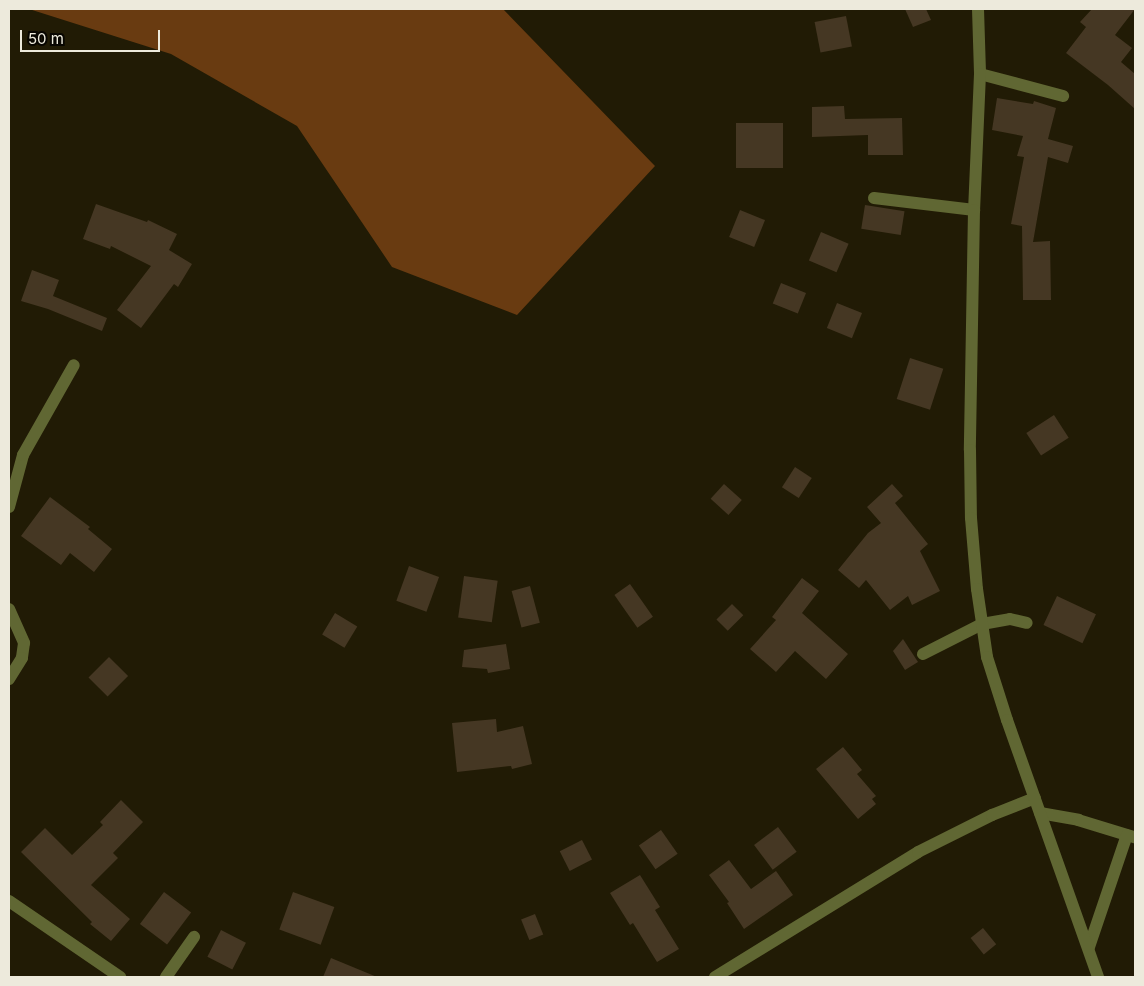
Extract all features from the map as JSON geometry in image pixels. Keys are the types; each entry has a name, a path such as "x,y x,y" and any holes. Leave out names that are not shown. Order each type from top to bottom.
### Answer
{"street":[{"path":"978,9 980,74 974,210 971,518 982,624 987,657 1098,977"},
{"path":"980,74 1063,96"},
{"path":"874,198 974,210"},
{"path":"9,507 23,455 74,365"},
{"path":"9,609 24,643 22,658 9,679"},
{"path":"922,654 982,624 1010,619 1028,623"},
{"path":"714,977 918,852 992,815 1035,798"},
{"path":"1040,813 1078,820 1131,836 1089,947"},
{"path":"9,901 113,975"},
{"path":"166,977 194,937"}],"shaded area":[{"path":"29,9 503,9 655,166 517,315 392,267 297,126 171,54"}],"building":[{"path":"905,9 926,9 931,20 913,27"},
{"path":"1092,9 1135,9 1115,35 1132,48 1121,62 1135,74 1135,109 1108,85 1066,53 1086,27 1080,22"},
{"path":"846,16 852,46 821,53 815,22"},
{"path":"997,98 1033,104 1034,101 1056,108 1048,139 1073,146 1068,163 1048,157 1033,242 1050,241 1051,300 1023,300 1022,226 1011,224 1024,157 1017,156 1023,136 992,130"},
{"path":"844,106 845,119 902,118 903,155 868,155 868,135 812,137 812,107"},
{"path":"736,123 783,123 783,168 736,168"},
{"path":"96,204 147,222 148,220 177,234 169,250 192,264 178,287 174,284 141,328 117,310 151,266 111,246 110,249 83,239"},
{"path":"865,205 905,211 901,235 861,229"},
{"path":"740,210 765,220 754,247 729,237"},
{"path":"821,232 849,244 837,272 809,261"},
{"path":"32,270 59,280 53,296 107,318 102,331 48,309 21,301"},
{"path":"781,283 806,293 798,314 773,303"},
{"path":"837,303 862,313 852,338 827,328"},
{"path":"910,358 943,369 930,410 897,399"},
{"path":"1054,415 1069,438 1041,456 1026,433"},
{"path":"795,467 812,478 799,498 782,487"},
{"path":"724,484 742,500 728,515 711,499"},
{"path":"892,484 903,496 895,503 928,544 920,551 940,591 912,605 908,596 890,610 866,580 859,588 838,570 868,533 881,523 867,507"},
{"path":"50,497 90,527 88,529 112,549 94,572 70,553 61,565 21,536"},
{"path":"409,566 439,577 426,612 396,601"},
{"path":"464,576 498,581 492,622 458,618"},
{"path":"802,578 819,591 802,613 848,654 826,679 795,651 776,672 750,649 776,620 772,617"},
{"path":"630,584 653,617 637,628 614,595"},
{"path":"530,586 540,623 521,628 512,591"},
{"path":"1057,596 1096,614 1082,643 1043,625"},
{"path":"732,604 743,615 728,631 716,620"},
{"path":"335,613 357,626 344,648 322,634"},
{"path":"903,639 918,662 905,670 893,651"},
{"path":"506,644 510,669 488,673 487,669 462,667 464,650"},
{"path":"109,657 128,676 108,697 88,678"},
{"path":"496,719 497,732 523,726 532,764 512,769 511,766 457,772 452,723"},
{"path":"843,747 862,770 857,774 876,796 872,799 876,804 858,819 816,769"},
{"path":"121,800 143,822 113,853 118,858 91,885 130,919 111,941 90,924 92,922 21,852 45,828 72,855 103,825 100,822"},
{"path":"778,827 797,852 773,870 754,845"},
{"path":"661,830 678,854 656,869 639,845"},
{"path":"582,840 592,860 570,871 560,851"},
{"path":"729,860 751,889 776,871 793,895 744,929 727,903 729,902 709,875"},
{"path":"640,875 660,907 655,910 679,949 657,962 633,923 630,925 610,893"},
{"path":"164,892 191,912 167,944 140,924"},
{"path":"293,892 334,907 321,945 279,930"},
{"path":"535,914 543,934 529,940 521,920"},
{"path":"983,928 996,944 984,954 971,938"},
{"path":"221,930 246,943 232,969 207,957"},
{"path":"331,958 377,977 323,977"}]}
